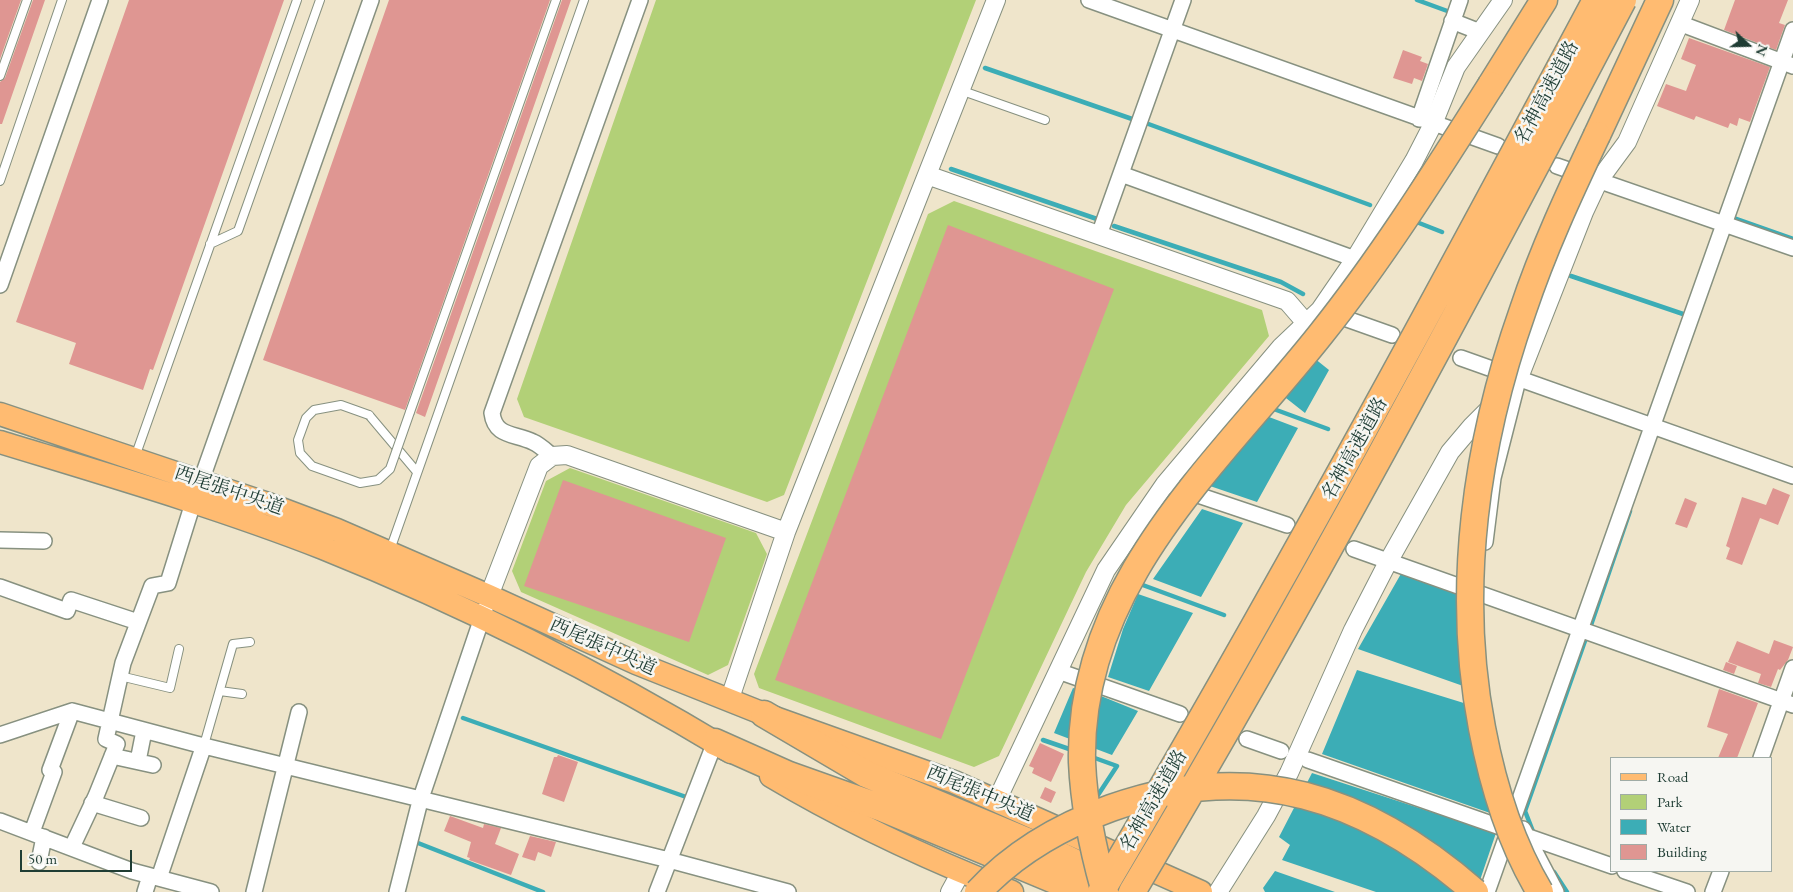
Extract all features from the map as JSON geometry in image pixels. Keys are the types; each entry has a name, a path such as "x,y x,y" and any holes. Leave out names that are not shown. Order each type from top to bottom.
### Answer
{"highway":[{"path":"1103,892 1088,822 1082,761 1083,731 1090,677 1098,648 1119,596 1161,528 1351,296 1398,229 1544,0"},
{"name":"名神高速道路","path":"1103,892 1334,487 1596,0"},
{"name":"名神高速道路","path":"1134,892 1261,670 1449,332 1623,0"},
{"path":"1540,892 1518,853 1507,824 1486,747 1472,665 1473,540 1483,460 1491,420 1512,345 1546,249 1660,0"},
{"path":"764,714 866,774 1044,849 1134,892"},
{"path":"715,742 789,775 882,808 1083,892"},
{"path":"978,892 1024,851 1074,822 1134,800 1163,792 1222,786 1274,790 1326,802 1352,811 1374,821 1420,848 1475,892"}],"main road":[{"name":"西尾張中央道","path":"0,414 201,481 337,530 636,663 728,701 911,766 1213,891"},
{"name":"西尾張中央道","path":"0,442 193,503 323,548 482,617 556,652 715,742 841,817 962,872 1012,892"}],"street":[{"path":"0,285 100,0"},
{"path":"201,481 371,0"},
{"path":"552,456 534,442 499,430 494,423 492,412 640,0"},
{"path":"728,701 786,532 996,0"},
{"path":"1089,0 1426,122 1498,146"},
{"path":"1099,235 1183,0"},
{"path":"997,800 1106,570 1165,484 1281,347 1320,310 1355,260 1414,161 1452,21 1460,0"},
{"path":"1426,122 1456,67 1504,0"},
{"path":"1556,892 1526,837 1504,779 1486,689 1483,595 1486,533 1493,478 1518,380 1584,212 1599,180 1628,142 1690,0"},
{"path":"1452,21 1480,32"},
{"path":"1679,23 1787,64"},
{"path":"1487,892 1507,830 1516,813 1725,223 1787,64 1793,30"},
{"path":"1557,166 1793,248"},
{"path":"1121,174 1355,260"},
{"path":"926,175 1287,301 1306,323"},
{"path":"1320,310 1392,335"},
{"path":"1462,358 1652,428 1793,476"},
{"path":"1213,891 1266,816 1289,773 1339,659 1388,562 1450,452 1472,426 1518,380"},
{"path":"398,892 420,801 489,596 539,466 552,456 566,455 786,532"},
{"path":"1165,484 1287,525"},
{"path":"72,847 117,744 106,739 120,676 138,622 152,586 168,583 193,503"},
{"path":"0,540 44,541"},
{"path":"1354,549 1787,703"},
{"path":"0,587 67,611 71,600 138,622"},
{"path":"1466,589 1467,663 1471,697 1490,783 1507,830"},
{"path":"1761,757 1787,703 1793,668"},
{"path":"1058,671 1180,714"},
{"path":"39,862 38,834 54,772 50,770 72,711"},
{"path":"0,735 72,711 420,801 669,860 788,892"},
{"path":"254,892 299,712"},
{"path":"112,756 145,763 144,731"},
{"path":"1247,739 1281,751"},
{"path":"657,892 715,742"},
{"path":"145,892 155,877 204,745"},
{"path":"1308,760 1610,865"},
{"path":"92,803 141,818"},
{"path":"0,821 155,877 211,892"},
{"path":"950,892 962,872"},
{"path":"1628,872 1687,892"},
{"path":"1713,892 1721,872"}],"lane":[{"path":"0,76 27,0"},
{"path":"0,180 62,0"},
{"path":"134,458 297,0"},
{"path":"210,244 238,231 320,0"},
{"path":"417,472 369,415 341,405 314,410 306,418 298,440 300,452 312,466 360,483 378,480 390,469 410,412 556,0"},
{"path":"389,552 584,0"},
{"path":"960,90 1046,120"},
{"path":"204,745 233,644 250,642"},
{"path":"120,676 170,688 179,649"},
{"path":"220,691 242,694"}],"green space":[{"path":"656,0 976,0 784,495 767,502 524,417 517,399"},
{"path":"954,201 1262,310 1269,336 1126,505 1086,572 999,756 974,767 759,688 754,674 928,214"},
{"path":"570,468 756,533 767,554 728,665 708,675 521,592 512,571 546,481"}],"water":[{"path":"1304,350 1329,370 1305,413 1272,387"},
{"path":"1248,409 1298,428 1257,502 1207,485"},
{"path":"1202,509 1243,523 1201,597 1153,579"},
{"path":"1402,572 1461,593 1466,687 1358,649"},
{"path":"1138,594 1193,613 1149,691 1108,677 1123,629"},
{"path":"1357,670 1467,704 1490,813 1322,754"},
{"path":"1073,688 1101,696 1138,711 1112,755 1054,733"},
{"path":"1312,773 1496,833 1476,892 1376,892 1282,860 1290,845 1279,837"},
{"path":"1275,871 1335,892 1265,892 1263,888"}],"building":[{"path":"0,0 21,0 0,59"},
{"path":"33,0 45,0 2,124 0,124 0,82 5,78"},
{"path":"129,0 284,0 153,370 150,369 143,390 69,364 76,343 16,322"},
{"path":"389,0 550,0 405,410 263,360"},
{"path":"562,0 571,0 425,417 416,413"},
{"path":"1735,0 1788,0 1779,23 1785,25 1776,50 1724,30"},
{"path":"1689,38 1770,67 1750,122 1739,118 1737,126 1730,123 1728,128 1696,116 1694,120 1657,106 1666,84 1686,91 1696,65 1681,59"},
{"path":"1403,50 1422,57 1420,61 1428,64 1422,81 1414,78 1412,84 1393,78"},
{"path":"948,225 1114,289 941,739 775,680"},
{"path":"563,480 726,538 689,642 524,586"},
{"path":"1773,488 1790,495 1778,525 1760,518 1742,565 1726,559 1730,548 1726,546 1742,497 1766,505"},
{"path":"1685,498 1697,503 1687,528 1675,524"},
{"path":"1774,640 1793,647 1788,660 1780,670 1778,669 1771,687 1758,683 1761,674 1728,662 1737,641 1769,654"},
{"path":"1726,662 1737,666 1734,674 1723,670"},
{"path":"1719,689 1758,703 1737,757 1718,757 1728,734 1707,727"},
{"path":"1040,743 1064,754 1051,782 1032,773 1034,768 1029,766"},
{"path":"558,755 578,762 564,802 542,794 554,757"},
{"path":"1045,787 1056,792 1051,803 1040,798"},
{"path":"450,816 483,828 484,824 501,828 495,844 519,854 511,875 469,860 470,858 467,857 471,842 444,831"},
{"path":"530,836 556,842 551,857 538,852 535,861 522,857"}],"waterway":[{"path":"1417,0 1450,12"},
{"path":"985,68 1135,120"},
{"path":"1143,122 1370,205"},
{"path":"951,169 1097,219"},
{"path":"1734,218 1793,239"},
{"path":"1414,221 1442,232"},
{"path":"1114,226 1281,282 1303,294"},
{"path":"1571,276 1686,315"},
{"path":"1271,408 1328,429"},
{"path":"1591,625 1630,511"},
{"path":"1140,584 1224,615"},
{"path":"1534,834 1525,811 1586,638"},
{"path":"463,718 689,798"},
{"path":"1043,740 1075,751"},
{"path":"1092,757 1117,766 1098,795"},
{"path":"418,843 543,892"},
{"path":"1554,872 1567,892"}]}
